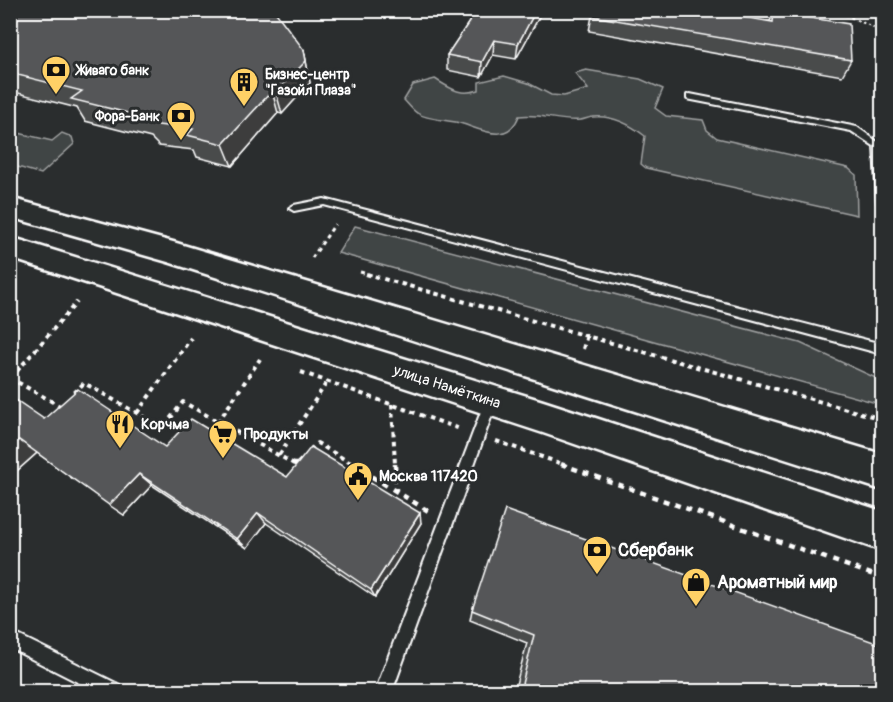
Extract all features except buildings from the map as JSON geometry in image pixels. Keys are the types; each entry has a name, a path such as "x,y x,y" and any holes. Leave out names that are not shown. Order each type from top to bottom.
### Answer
{"main road":[{"path":"10,207 173,253 882,472"},
{"name":"улица Намёткина","path":"10,247 491,401 882,531"}],"lane":[{"path":"690,97 854,129 878,146 882,203"},
{"path":"294,208 324,202 882,349"},
{"path":"383,692 491,401"},
{"path":"10,639 116,692"}],"path":[{"path":"834,10 882,31"},
{"path":"312,258 346,208"},
{"path":"360,272 882,419"},
{"path":"77,302 11,378 60,406 84,383 163,428 183,402 296,465 317,443 446,522"},
{"path":"137,413 191,338"},
{"path":"218,422 260,359"},
{"path":"301,372 882,578"},
{"path":"279,456 327,381"},
{"path":"392,404 396,491"},
{"path":"553,461 555,454"}],"shaded area":[{"path":"586,70 640,79 663,89 655,108 666,116 703,120 707,130 717,138 848,168 856,175 857,215 646,168 641,164 645,136 614,119 591,117 572,120 519,116 509,130 495,133 458,122 422,116 404,100 413,85 435,79 461,92 472,92 479,90 479,82 504,76 528,83 551,95 564,96 588,89 575,73"},
{"path":"10,131 52,141 62,133 72,137 74,144 41,174 11,165"},
{"path":"355,226 800,343 878,379 880,404 338,253"}],"place":[{"name":"Живаго банк","path":"56,96"},
{"name":"Бизнес-центр \"Газойл Плаза\"","path":"244,108"},
{"name":"Фора-Банк","path":"181,142"},
{"name":"Корчма","path":"120,450"},
{"name":"Продукты","path":"223,460"},
{"name":"Москва 117420","path":"358,502"},
{"name":"Сбербанк","path":"597,576"},
{"name":"Ароматный мир","path":"696,608"}]}
